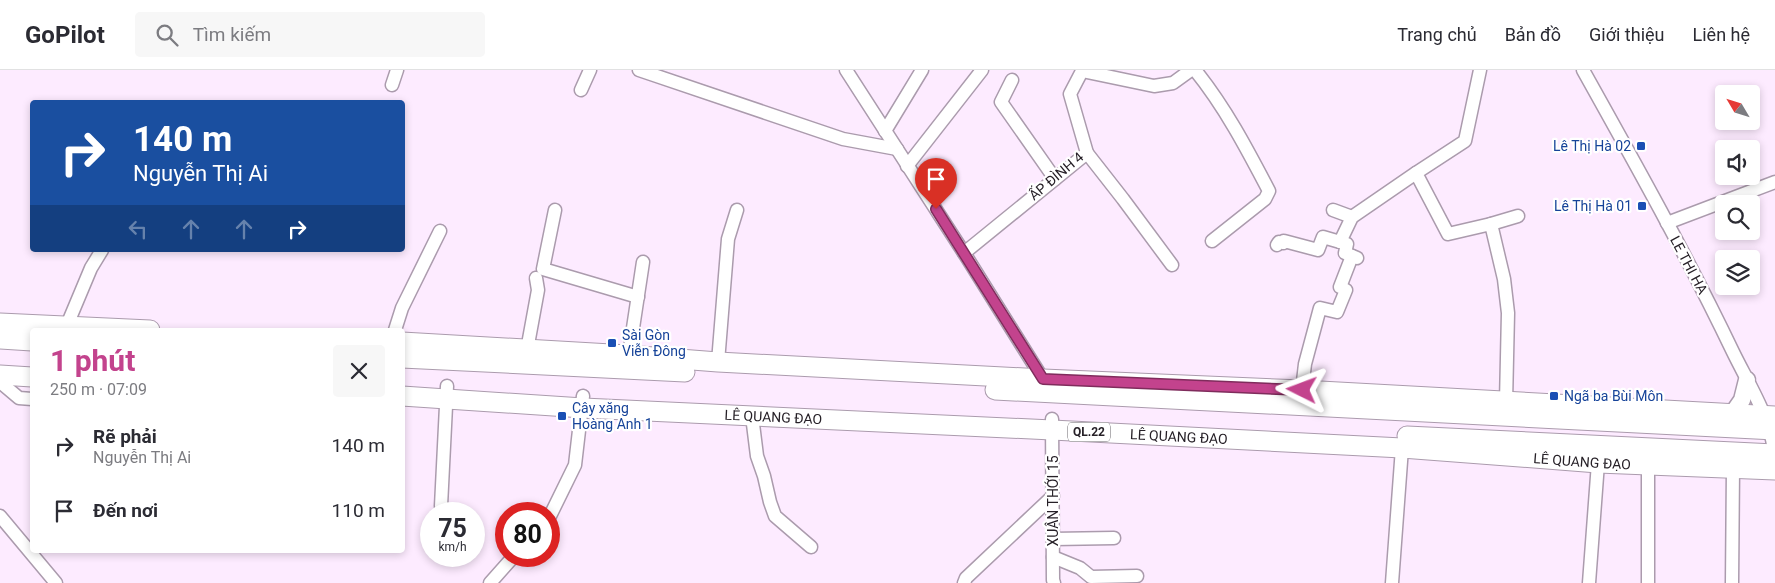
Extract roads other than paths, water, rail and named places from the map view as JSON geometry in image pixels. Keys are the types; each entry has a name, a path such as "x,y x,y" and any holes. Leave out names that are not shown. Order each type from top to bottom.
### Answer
{"highway":[{"path":"0,323 66,328"},
{"path":"0,339 30,341"},
{"path":"405,342 527,350 628,362 1047,386 1771,423"},
{"path":"405,358 718,362 1047,386 1302,390 1733,413 1771,423"},
{"path":"0,362 30,364"},
{"path":"0,375 30,377"},
{"name":"LÊ QUANG ĐẠO","path":"405,385 446,392 752,416 1052,425 1598,463 1775,470"},
{"name":"LÊ QUANG ĐẠO","path":"405,396 446,392"},
{"name":"LÊ QUANG ĐẠO","path":"583,402 1052,425 1775,454"}],"main road":[{"path":"1733,413 1746,391 1747,380"}],"street":[{"path":"392,85 397,70"},
{"path":"581,90 590,70"},
{"path":"639,70 843,139 897,149"},
{"path":"846,70 1047,386"},
{"path":"885,131 922,70"},
{"path":"907,166 982,70"},
{"name":"ẤP ĐÌNH 4","path":"964,253 1087,153 1070,94 1081,70 1154,86 1172,83 1193,70"},
{"path":"1193,70 1206,83 1232,124 1251,155 1269,191 1265,199 1212,241"},
{"path":"1340,242 1352,217 1465,141 1480,70"},
{"name":"LE THI HA","path":"1583,70 1712,307 1747,380 1771,423 1775,470"},
{"path":"1012,80 1001,102 1055,178"},
{"path":"1087,153 1124,199 1172,265"},
{"path":"1416,173 1448,234 1518,216"},
{"path":"1667,223 1775,182"},
{"path":"555,210 543,269 638,297"},
{"path":"718,362 728,239 737,210"},
{"path":"1333,210 1352,217"},
{"path":"1491,224 1504,279 1508,313 1506,402"},
{"path":"396,328 402,308 440,231"},
{"path":"1277,245 1278,242 1283,243 1284,241 1318,250 1324,237 1347,244 1345,252 1355,257 1340,287 1346,290 1337,312 1320,308 1305,364 1302,390"},
{"path":"66,328 101,252"},
{"path":"628,362 643,262"},
{"path":"527,350 538,290 536,278"},
{"path":"0,382 19,398 30,399"},
{"path":"441,502 446,392"},
{"path":"557,502 575,465 583,402"},
{"path":"752,416 757,456 775,516 811,547"},
{"name":"XUÂN THỚI 15","path":"1052,425 1054,583"},
{"path":"1392,583 1402,448"},
{"path":"1589,583 1598,463"},
{"path":"1648,465 1648,583"},
{"path":"1732,583 1733,468"},
{"path":"964,583 966,578 1053,496"},
{"path":"0,516 52,582"},
{"path":"1053,539 1114,538"},
{"path":"1053,557 1080,568 1091,577 1137,576"},
{"path":"490,583 504,567"}],"place":[{"name":"Lê Thị Hà 02","path":"1641,146"},
{"name":"Lê Thị Hà 01","path":"1642,206"},
{"name":"Sài Gòn Viễn Đông","path":"612,343"},
{"name":"Ngã ba Bùi Môn","path":"1554,396"},
{"name":"Cây xăng Hoàng Anh 1","path":"562,416"}]}
